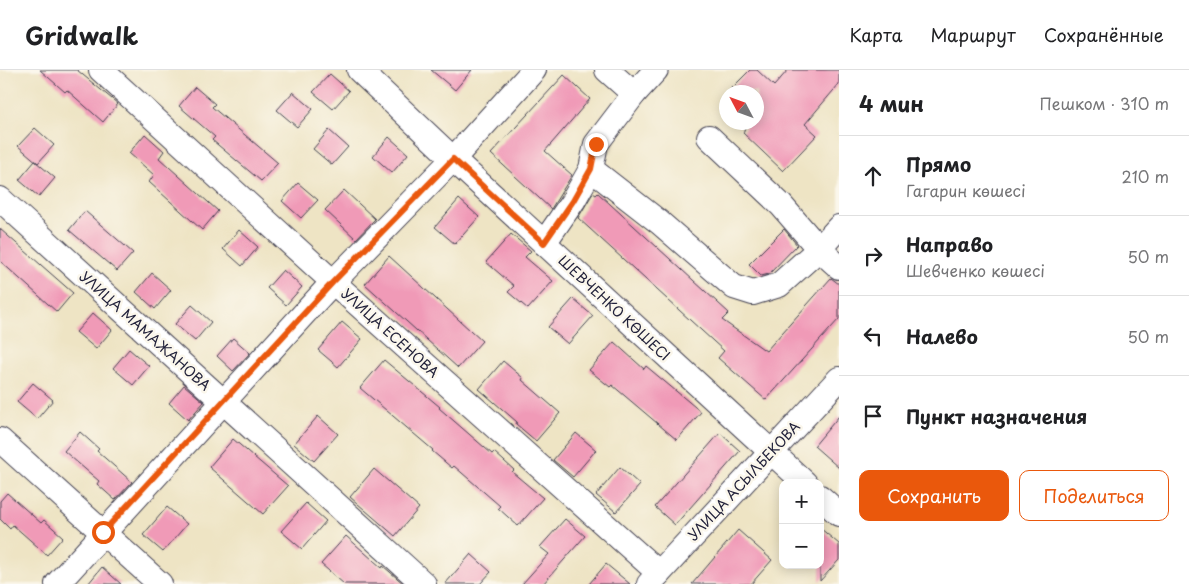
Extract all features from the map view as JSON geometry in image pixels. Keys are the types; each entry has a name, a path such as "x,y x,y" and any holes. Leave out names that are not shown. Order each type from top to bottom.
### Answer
{"street":[{"name":"УЛИЦА ЕСЕНОВА","path":"101,70 654,579"},
{"name":"ШЕВЧЕНКО КӨШЕСІ","path":"359,70 801,479"},
{"path":"57,584 333,282 453,159 534,70"},
{"path":"607,70 634,94"},
{"path":"544,243 573,201 591,169 596,144 634,94 656,70"},
{"path":"709,137 781,205 839,268"},
{"path":"591,169 659,222 734,287 753,293 779,285 839,228"},
{"name":"УЛИЦА МАМАЖАНОВА","path":"0,199 424,584"},
{"name":"УЛИЦА АСЫЛБЕКОВА","path":"654,579 839,379"},
{"path":"0,440 160,584"},
{"path":"824,501 839,514"}],"building":[{"path":"40,70 77,70 118,104 103,122 67,90 65,92"},
{"path":"431,70 472,70 455,90"},
{"path":"750,70 757,70 774,86 788,70 839,70 839,84 805,124 817,135 783,171 743,133 744,130 764,130 764,85 735,85"},
{"path":"330,74 349,91 333,109 313,92"},
{"path":"564,75 590,99 545,151 572,175 551,209 491,154"},
{"path":"195,87 215,104 212,107 278,163 261,181 212,140 215,137 179,106"},
{"path":"293,92 313,109 297,127 277,110"},
{"path":"35,128 54,145 38,163 18,146"},
{"path":"329,130 348,147 332,165 313,149"},
{"path":"145,134 164,151 159,158 218,211 202,230 149,182 154,175 129,153"},
{"path":"389,137 408,154 392,173 373,156"},
{"path":"35,161 55,178 39,197 19,180"},
{"path":"298,183 318,200 301,218 282,201"},
{"path":"344,190 375,219 356,239 325,210"},
{"path":"593,193 596,195 598,193 729,313 722,320 766,351 831,278 839,284 839,319 766,400 718,358 724,351 578,218"},
{"path":"459,199 479,217 455,244 435,227"},
{"path":"85,211 133,253 117,271 69,230"},
{"path":"0,229 73,293 57,312 0,261"},
{"path":"784,229 797,245 769,274 761,276 749,264"},
{"path":"239,230 258,247 242,266 223,249"},
{"path":"511,234 531,251 525,257 553,281 528,309 508,292 514,286 486,262"},
{"path":"389,256 482,341 458,368 365,284"},
{"path":"283,270 302,287 286,305 267,288"},
{"path":"152,273 171,290 155,309 136,292"},
{"path":"573,299 593,316 568,344 548,327"},
{"path":"192,305 211,322 195,341 175,324"},
{"path":"93,313 112,330 96,349 76,332"},
{"path":"342,322 362,339 338,367 318,350"},
{"path":"233,338 250,353 233,371 217,356"},
{"path":"614,342 644,369 646,366 701,412 677,440 612,385 610,387 589,370"},
{"path":"129,349 149,366 133,385 113,368"},
{"path":"384,360 492,454 494,452 514,470 512,472 543,498 518,526 498,508 500,506 454,466 452,468 360,388"},
{"path":"503,361 560,413 536,441 479,389"},
{"path":"33,383 53,400 37,419 17,402"},
{"path":"184,385 204,402 188,420 169,403"},
{"path":"318,416 338,434 314,461 294,444"},
{"path":"839,416 839,468 814,446"},
{"path":"80,432 99,449 97,451 132,482 115,500 97,484 99,481 64,451"},
{"path":"576,433 596,450 573,477 553,460"},
{"path":"720,433 740,451 675,525 655,507"},
{"path":"233,439 288,486 263,514 209,467"},
{"path":"620,467 640,485 616,512 596,495"},
{"path":"374,469 419,508 395,536 350,497"},
{"path":"7,493 41,523 44,520 63,537 47,555 13,525 10,529 0,519 0,501"},
{"path":"306,503 326,521 302,549 281,531"},
{"path":"167,507 187,524 163,552 143,535"},
{"path":"565,519 585,536 543,584 522,584 549,554 540,547"},
{"path":"738,530 772,560 751,584 692,584"},
{"path":"824,531 839,544 839,560 820,581 820,569 824,569"},
{"path":"346,536 382,568 383,566 404,584 344,584 321,564"},
{"path":"471,554 491,572 480,584 445,584"},
{"path":"606,564 630,584 589,584"},
{"path":"102,567 121,584 88,584"}],"route":[{"path":"103,532 333,282 453,159 544,243 573,201 591,169 596,144"}]}
